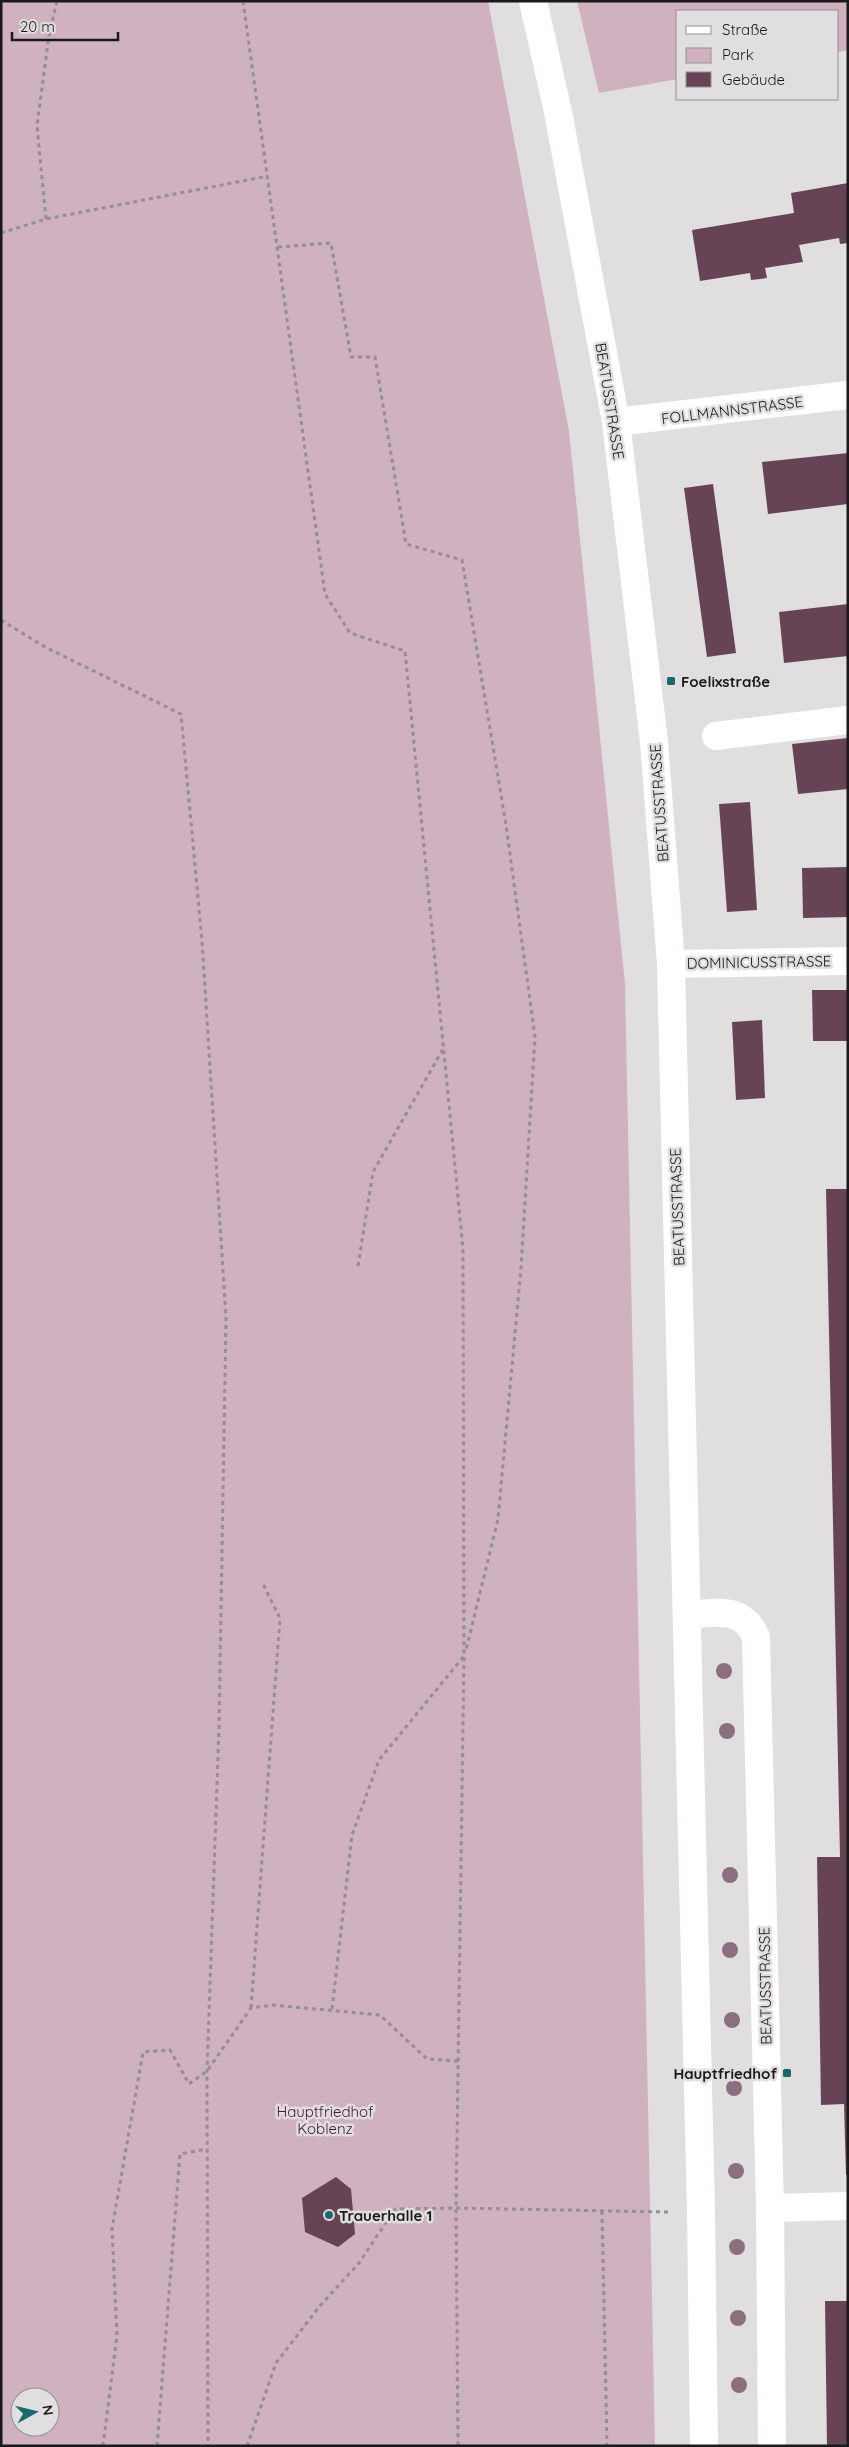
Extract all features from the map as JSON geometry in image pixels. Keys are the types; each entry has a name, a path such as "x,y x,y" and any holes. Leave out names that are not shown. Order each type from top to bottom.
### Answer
{"street":[{"name":"BEATUSSTRASSE","path":"533,1 558,112 616,422 654,742 671,964 688,1614 704,2446"},
{"name":"FOLLMANNSTRASSE","path":"616,422 848,395"},
{"path":"716,736 848,720"},
{"name":"DOMINICUSSTRASSE","path":"671,964 848,961"},
{"name":"BEATUSSTRASSE","path":"688,1614 738,1614 747,1620 756,1637 770,2208 772,2446"},
{"path":"770,2208 848,2206"}],"path":[{"path":"46,219 38,126 49,35 57,1"},
{"path":"243,1 325,594 350,633 405,652 463,1249 464,1656 456,2208 458,2446"},
{"path":"1,233 46,219 268,176"},
{"path":"278,247 331,243 351,357 375,357 406,544 462,560 506,825 535,1037 521,1268 498,1519 464,1656 379,1760 352,1835 332,2009"},
{"path":"1,620 45,647 181,714 202,941 226,1318 219,1726 207,2071 208,2446"},
{"path":"358,1266 373,1172 444,1048"},
{"path":"103,2446 118,2335 112,2229 143,2052 170,2050 188,2084 207,2071 251,2008 280,1618 263,1584"},
{"path":"251,2008 273,2005 332,2009 380,2015 427,2059 458,2062"},
{"path":"157,2446 180,2154 207,2149"},
{"path":"247,2446 276,2363 319,2307 359,2264 395,2209 456,2208 701,2212"},
{"path":"602,2211 607,2446"}],"green space":[{"name":"Hauptfriedhof Koblenz","path":"1,1 488,1 569,431 625,984 655,2446 1,2446"},
{"path":"577,1 848,1 848,50 839,52 839,10 676,10 676,79 599,93"}],"building":[{"path":"848,183 848,243 840,244 839,238 799,245 803,262 765,268 767,278 751,280 750,273 700,281 692,230 794,213 791,193"},
{"path":"848,453 848,504 768,514 762,462"},
{"path":"713,484 736,653 707,657 684,488"},
{"path":"848,604 848,656 784,663 779,612"},
{"path":"848,738 848,789 798,794 792,744"},
{"path":"750,802 757,910 727,912 719,804"},
{"path":"848,867 848,917 803,918 802,868"},
{"path":"812,990 848,990 848,1041 813,1041"},
{"path":"762,1020 765,1098 736,1100 732,1022"},
{"path":"826,1189 848,1189 848,2175 846,2175 844,2104 821,2105 817,1857 840,1857"},
{"name":"Trauerhalle 1","path":"336,2177 351,2189 355,2234 338,2247 305,2232 302,2198"},
{"path":"825,2301 848,2301 848,2446 827,2446"}],"place":[{"name":"Foelixstraße","path":"671,681"},
{"name":"Hauptfriedhof","path":"787,2073"},
{"name":"Trauerhalle 1","path":"329,2215"}]}
